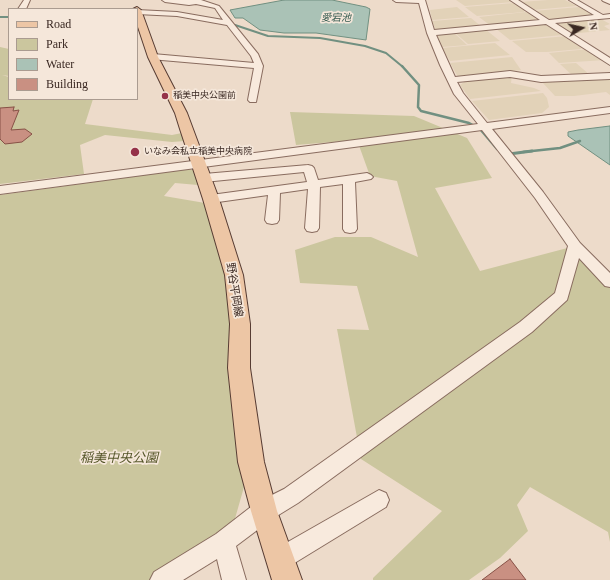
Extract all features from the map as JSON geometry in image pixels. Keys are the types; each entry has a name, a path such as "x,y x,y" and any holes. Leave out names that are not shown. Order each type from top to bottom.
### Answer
{"main road":[{"name":"野谷平岡線","path":"138,14 153,57 181,113 202,171 234,275 240,324 239,368 251,462 264,511 287,580"}],"street":[{"path":"164,0 189,3 200,1"},
{"path":"190,0 200,1 216,7 255,56 259,66 253,100"},
{"path":"396,0 422,1 431,33 459,94 483,122 483,126 539,195 575,246 610,282"},
{"path":"513,0 610,62"},
{"path":"572,0 606,17"},
{"path":"605,0 610,2"},
{"path":"138,11 177,14 228,23"},
{"path":"431,33 606,17"},
{"path":"153,57 259,66"},
{"path":"452,80 510,74 541,79 610,76"},
{"path":"0,190 202,171 483,126 610,110"},
{"path":"202,171 308,168 314,185 312,228"},
{"path":"211,199 367,177"},
{"path":"349,180 350,229"},
{"path":"272,220 274,190"},
{"path":"162,580 224,542 264,511 291,496 386,429 543,313 562,296 575,246"},
{"path":"280,559 379,500"},
{"path":"224,542 234,580"}],"shaded area":[{"path":"456,0 510,0 513,2 465,6"},
{"path":"565,0 577,6 533,10 520,2"},
{"path":"514,3 525,9 524,12 477,16 465,7"},
{"path":"457,7 469,17 432,20 430,10"},
{"path":"579,7 596,16 549,21 534,11"},
{"path":"526,12 533,14 542,21 491,26 479,17"},
{"path":"471,18 482,27 436,31 432,21"},
{"path":"599,18 610,24 604,26 610,30 569,34 551,23"},
{"path":"547,23 562,33 562,35 510,40 495,28"},
{"path":"485,29 500,41 468,44 454,32"},
{"path":"453,32 467,45 442,47 437,34"},
{"path":"567,36 582,46 581,49 526,52 512,41"},
{"path":"495,43 510,55 450,61 442,48"},
{"path":"589,49 605,60 559,63 549,53"},
{"path":"512,57 521,70 458,77 450,63"},
{"path":"576,63 590,75 573,76 560,64"},
{"path":"512,75 511,83 541,91 470,99 460,85 467,80"},
{"path":"610,77 610,95 606,92 574,96 555,96 542,82 543,81"},
{"path":"543,93 547,98 549,107 542,113 489,120 472,101"}],"green space":[{"path":"0,47 8,49 8,76 2,75 8,77 8,100 93,100 85,124 172,135 182,133 185,141 172,142 105,135 80,145 84,174 0,184"},
{"path":"290,112 414,116 467,138 492,178 435,188 480,271 575,246 610,280 610,542 608,532 530,487 517,505 528,531 500,558 469,580 373,580 373,578 442,511 361,459 337,329 369,330 357,286 300,283 295,250 335,237 371,237 418,257 397,181 370,176 357,140 296,145"},
{"name":"稲美中央公園","path":"189,169 196,171 198,185 175,183 164,196 205,203 224,268 230,317 230,388 236,432 246,480 232,529 150,580 0,580 0,195"}],"water":[{"name":"愛宕池","path":"284,0 332,0 366,7 370,9 366,40 316,33 284,33 260,30 243,18 235,18 230,10"},
{"path":"610,126 610,165 568,136 568,132"}],"building":[{"path":"14,107 13,111 19,110 11,130 25,129 32,134 22,142 5,144 0,139 0,108"},
{"path":"510,559 526,580 482,580"}],"waterway":[{"path":"0,17 8,17"},
{"path":"235,25 268,36 320,38 365,46 386,53 403,67"},
{"path":"403,67 419,85 418,107 421,111 469,123 480,129 497,149"},
{"path":"531,151 560,148 580,141"},
{"path":"509,154 531,151"},
{"path":"523,152 531,151"}],"place":[{"name":"稲美中央公園前","path":"165,96"},
{"name":"いなみ会私立稲美中央病院","path":"135,152"}]}
